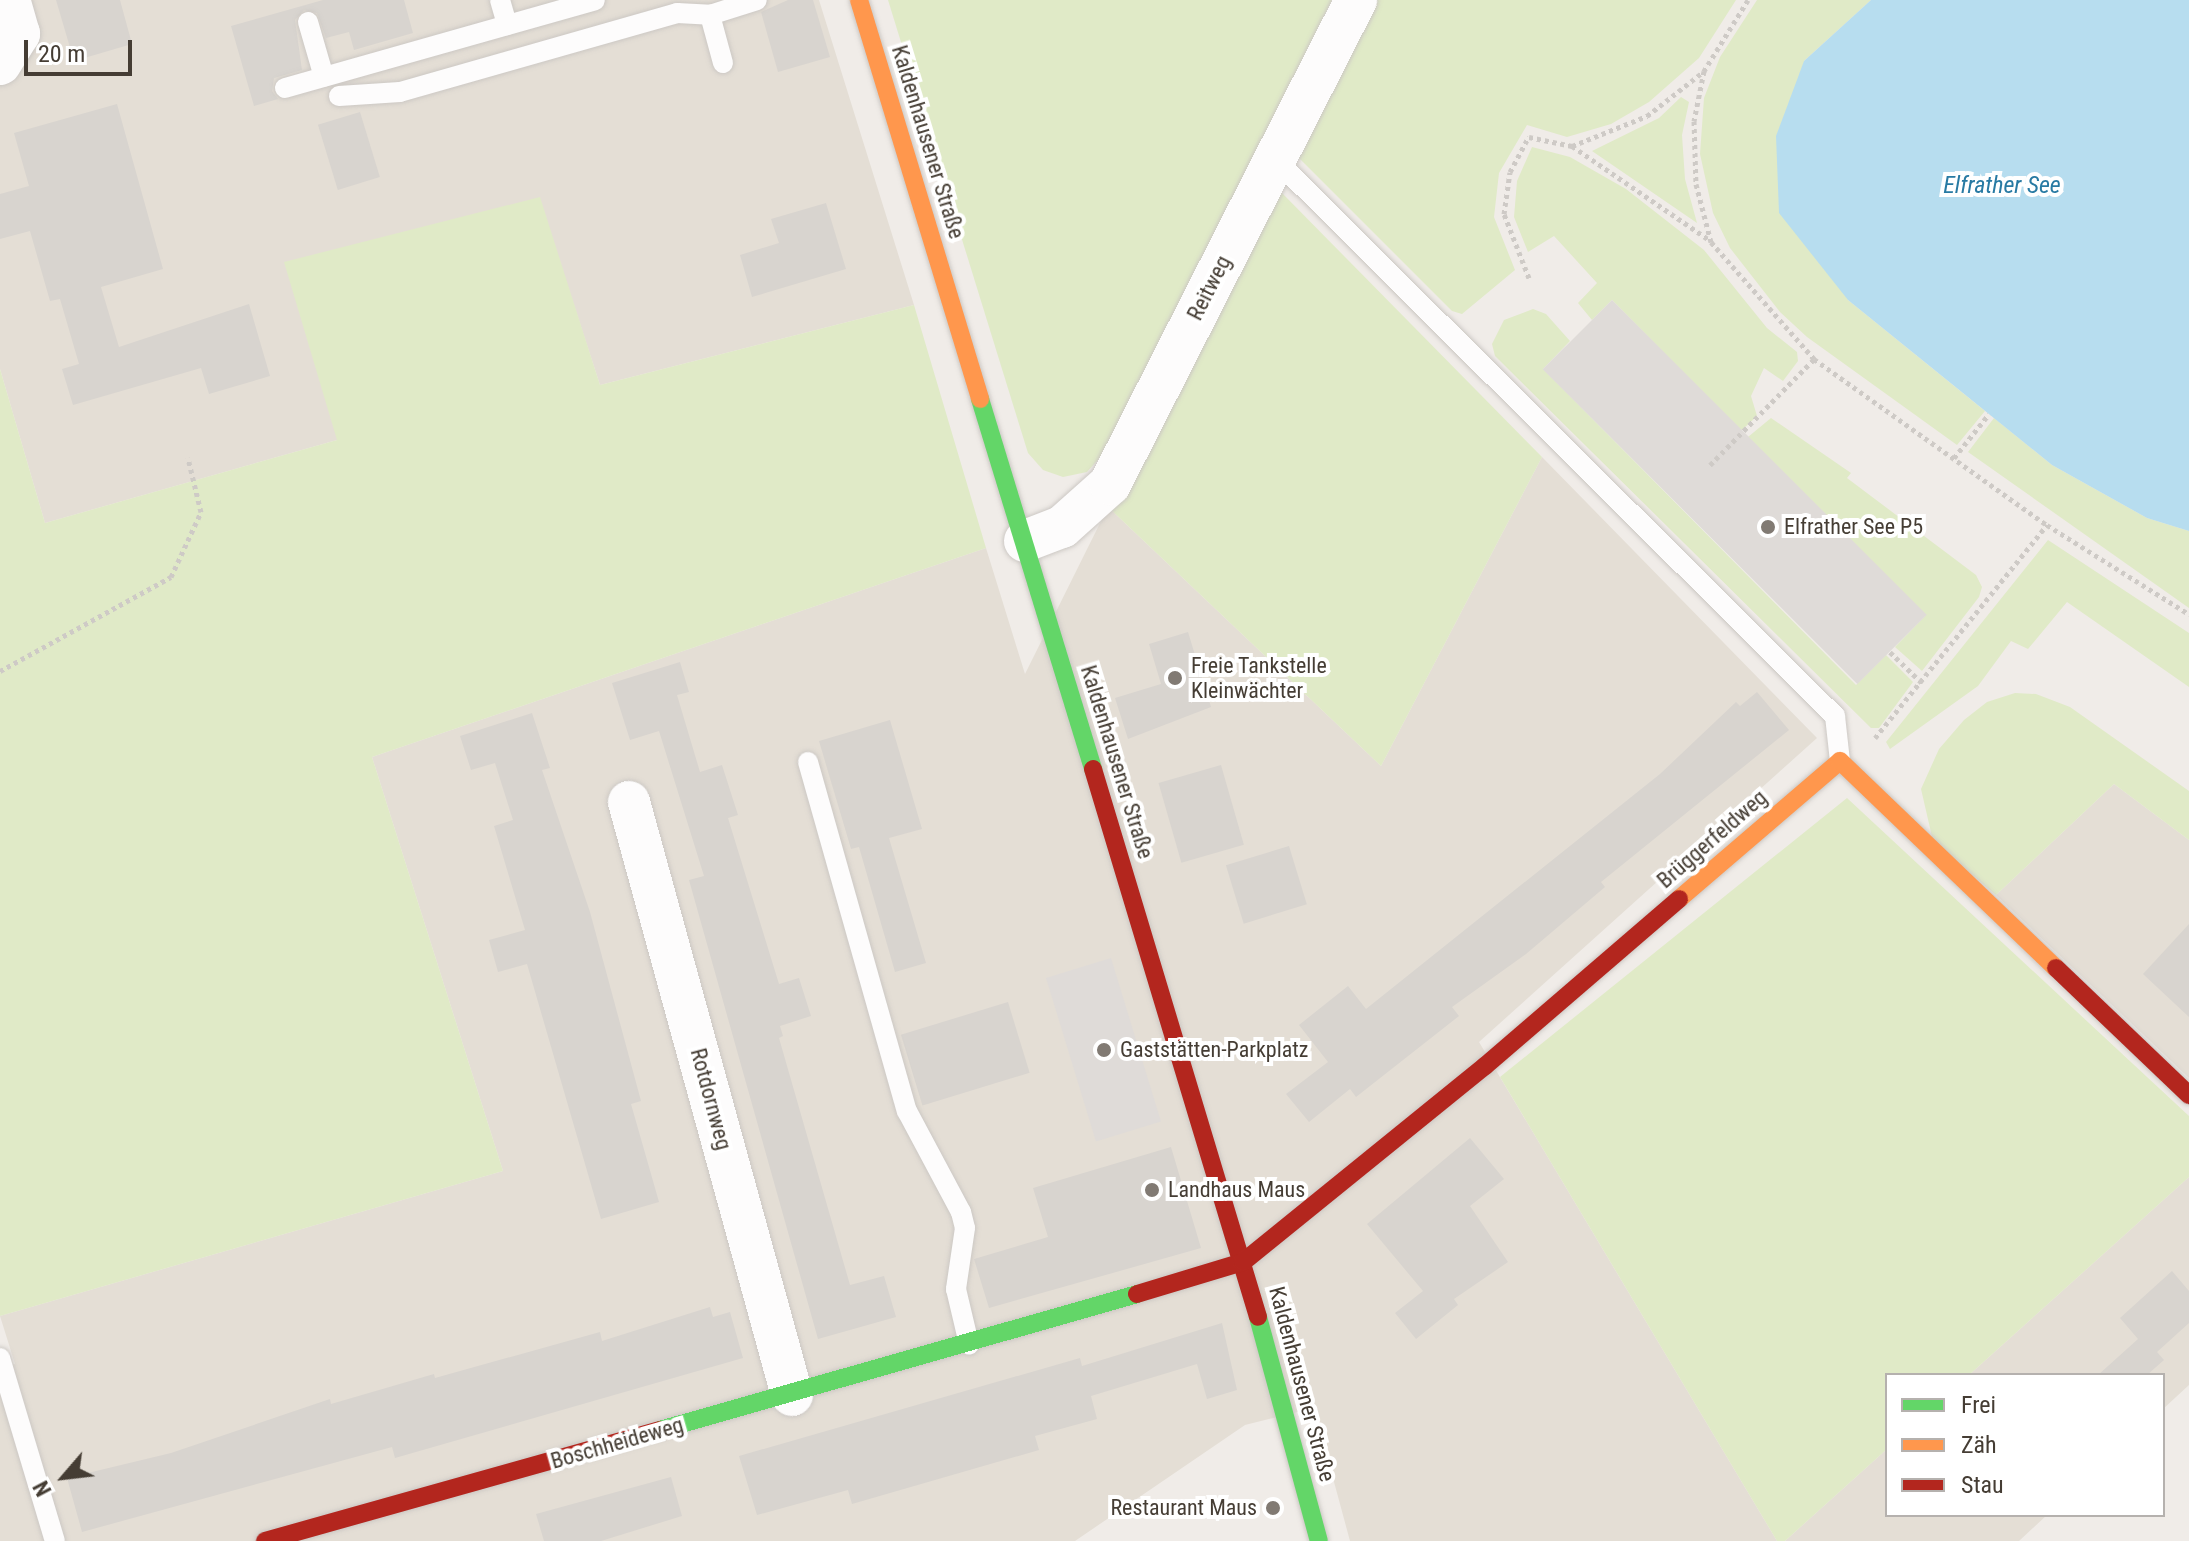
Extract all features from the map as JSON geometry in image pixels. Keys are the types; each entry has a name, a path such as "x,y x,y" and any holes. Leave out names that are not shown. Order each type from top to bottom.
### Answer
{"street":[{"path":"0,64 19,34 9,0"},
{"name":"Kaldenhausener Straße","path":"859,0 1243,1262 1319,1541"},
{"name":"Reitweg","path":"1025,541 1062,527 1110,484 1356,0"},
{"path":"1840,761 2189,1095"},
{"name":"Brüggerfeldweg","path":"1243,1262 1485,1066 1840,761"},
{"name":"Rotdornweg","path":"629,802 792,1395"},
{"name":"Boschheideweg","path":"265,1541 792,1395 1243,1262"}],"lane":[{"path":"500,0 507,25"},
{"path":"285,88 595,0"},
{"path":"339,96 400,92 677,13 710,15 757,0"},
{"path":"710,15 723,63"},
{"path":"308,22 324,77"},
{"path":"1275,159 1835,716 1840,761"},
{"path":"808,762 907,1111 961,1212 965,1228 956,1289 969,1344"},
{"path":"0,1358 55,1541"}],"path":[{"path":"1572,146 1647,116 1704,71 1748,0"},
{"path":"1704,71 1694,121 1696,184 1711,242"},
{"path":"1529,278 1504,214 1510,172 1529,137 1572,146 1711,242 1814,359 2047,525 2189,614"},
{"path":"1710,465 1814,359"},
{"path":"1954,458 1989,414"},
{"path":"0,671 171,577 201,512 188,458"},
{"path":"1840,761 1881,734 2047,525"},
{"path":"1890,652 1922,683"}],"shaded area":[{"path":"0,0 819,0 914,305 600,385 539,198 337,440 45,523 0,369"},
{"name":"Elfrather See P5","path":"1612,300 1927,615 1857,684 1543,369"},
{"path":"1542,457 1817,738 1479,1042 1777,1541 1350,1541 1314,1408 1245,1425 1075,1541 0,1541 0,1366 15,1364 0,1316 503,1171 372,757 986,548 1025,674 1108,507 1381,766"},
{"path":"2114,784 2189,840 2189,1078 1996,895"},
{"name":"Gaststätten-Parkplatz","path":"1111,958 1161,1122 1096,1141 1046,978"},
{"path":"2189,1177 2189,1385 2165,1407 2165,1373 1971,1373"},
{"path":"1885,1451 1885,1517 2045,1517 2019,1541 1785,1541"}],"green space":[{"path":"888,0 1332,0 1106,451 1087,472 1063,477 1043,470 1028,453"},
{"path":"1372,0 1736,0 1699,58 1649,102 1611,124 1567,137 1527,125 1499,173 1494,217 1515,270 1462,314 1452,311 1298,157"},
{"path":"1757,0 1871,0 1804,61 1848,300 1985,411 1957,445 1807,337 1780,312 1730,248 1713,213 1700,154 1704,98 1720,57"},
{"path":"1681,97 1689,102 1682,135 1685,179 1697,223 1592,151 1659,118"},
{"path":"1532,147 1570,157 1626,189 1704,250 1767,328 1797,352 1798,361 1783,381 1764,368 1751,396 1757,416 1741,431 1612,300 1592,320 1578,303 1597,283 1554,236 1528,252 1514,217 1517,181"},
{"path":"1280,191 1542,457 1381,766 1108,507"},
{"path":"540,197 600,385 914,305 986,548 372,757 503,1171 0,1316 0,369 45,523 337,440 284,262"},
{"path":"1533,309 1546,314 1570,341 1543,369 1856,685 1886,655 1913,682 1879,728 1871,728 1495,356 1492,344 1504,320"},
{"path":"1771,418 1851,473 1847,478 1976,575 1982,587 1979,597 1922,671 1895,647 1925,616 1748,437"},
{"path":"1994,418 2052,465 2147,518 2189,531 2189,608 1968,452"},
{"path":"2048,540 2189,633 2189,687 2067,602 2028,649 2011,641 1978,686 1890,749 1886,742"},
{"path":"2015,693 2036,694 2070,707 2189,791 2189,840 2114,784 1996,895 1933,841 1921,789 1939,749 1964,720 1987,702"},
{"path":"1847,798 2189,1116 2189,1177 1971,1373 1885,1373 1885,1451 1785,1541 1777,1541 1500,1077"}],"water":[{"name":"Elfrather See","path":"1871,0 2189,0 2189,531 2147,518 2052,465 1848,300 1779,213 1776,136 1804,61"}],"building":[{"path":"56,0 120,0 132,44 74,61"},
{"path":"323,0 404,0 413,33 354,50 349,32 326,38 317,13 304,10 295,20 302,70 274,78 272,91 278,99 254,106 231,26"},
{"path":"788,0 813,0 830,57 778,72 761,12"},
{"path":"117,104 163,269 101,287 119,347 249,304 270,376 209,394 201,368 73,405 62,369 79,364 60,299 50,301 30,231 0,239 0,194 29,186 14,133"},
{"path":"360,112 380,177 338,190 318,125"},
{"path":"826,203 846,269 752,297 740,255 779,243 771,219"},
{"path":"1188,632 1211,707 1128,739 1115,698 1161,684 1149,644"},
{"path":"680,662 689,692 677,695 700,772 722,765 738,815 728,818 779,984 799,978 811,1016 780,1026 783,1036 779,1038 850,1285 884,1276 896,1317 818,1339 689,880 704,876 659,731 630,740 612,683"},
{"path":"1757,692 1789,730 1601,882 1605,887 1526,954 1452,1007 1459,1016 1356,1097 1350,1089 1309,1122 1286,1094 1328,1062 1299,1025 1348,986 1366,1009 1660,774 1736,702 1740,706"},
{"path":"532,713 550,768 542,770 590,912 641,1101 631,1104 659,1202 601,1219 527,964 498,972 489,940 525,930 494,826 513,820 495,763 471,770 460,736"},
{"path":"890,720 922,829 889,838 926,963 895,972 859,847 851,849 819,741"},
{"path":"1221,765 1244,845 1181,863 1159,783"},
{"path":"1289,846 1307,904 1244,924 1226,865"},
{"path":"2189,924 2189,1017 2143,974"},
{"path":"1008,1002 1030,1073 923,1106 901,1035"},
{"path":"1470,1138 1504,1179 1470,1206 1508,1262 1454,1299 1458,1305 1416,1339 1395,1313 1423,1291 1367,1224"},
{"path":"1171,1147 1201,1248 989,1308 974,1259 1048,1237 1033,1188"},
{"path":"2172,1271 2189,1291 2189,1323 2157,1352 2164,1360 2149,1373 2100,1373 2138,1339 2120,1318"},
{"path":"710,1307 713,1317 730,1312 743,1358 395,1458 392,1447 82,1532 67,1478 171,1453 330,1399 331,1404 600,1332 602,1341"},
{"path":"1222,1323 1237,1390 1207,1399 1197,1364 1091,1396 1097,1419 1035,1436 1039,1450 852,1504 848,1490 757,1515 739,1456 1080,1358 1082,1366"},
{"path":"671,1477 682,1516 601,1541 544,1541 536,1514"}],"traffic: fast":[{"path":"980,399 1093,769"},
{"path":"660,1430 1137,1294"},
{"path":"1258,1317 1319,1541"}],"traffic: slow":[{"path":"859,0 980,399"},
{"path":"1679,899 1840,761 2056,968"}],"traffic: jam":[{"path":"1093,769 1258,1317"},
{"path":"1137,1294 1243,1262 1485,1066 1679,899"},
{"path":"2056,968 2189,1095"},
{"path":"265,1541 660,1430"}],"place":[{"name":"Elfrather See P5","path":"1768,527"},
{"name":"Freie Tankstelle Kleinwächter","path":"1175,678"},
{"name":"Gaststätten-Parkplatz","path":"1104,1050"},
{"name":"Landhaus Maus","path":"1152,1190"},
{"name":"Restaurant Maus","path":"1273,1508"}]}
